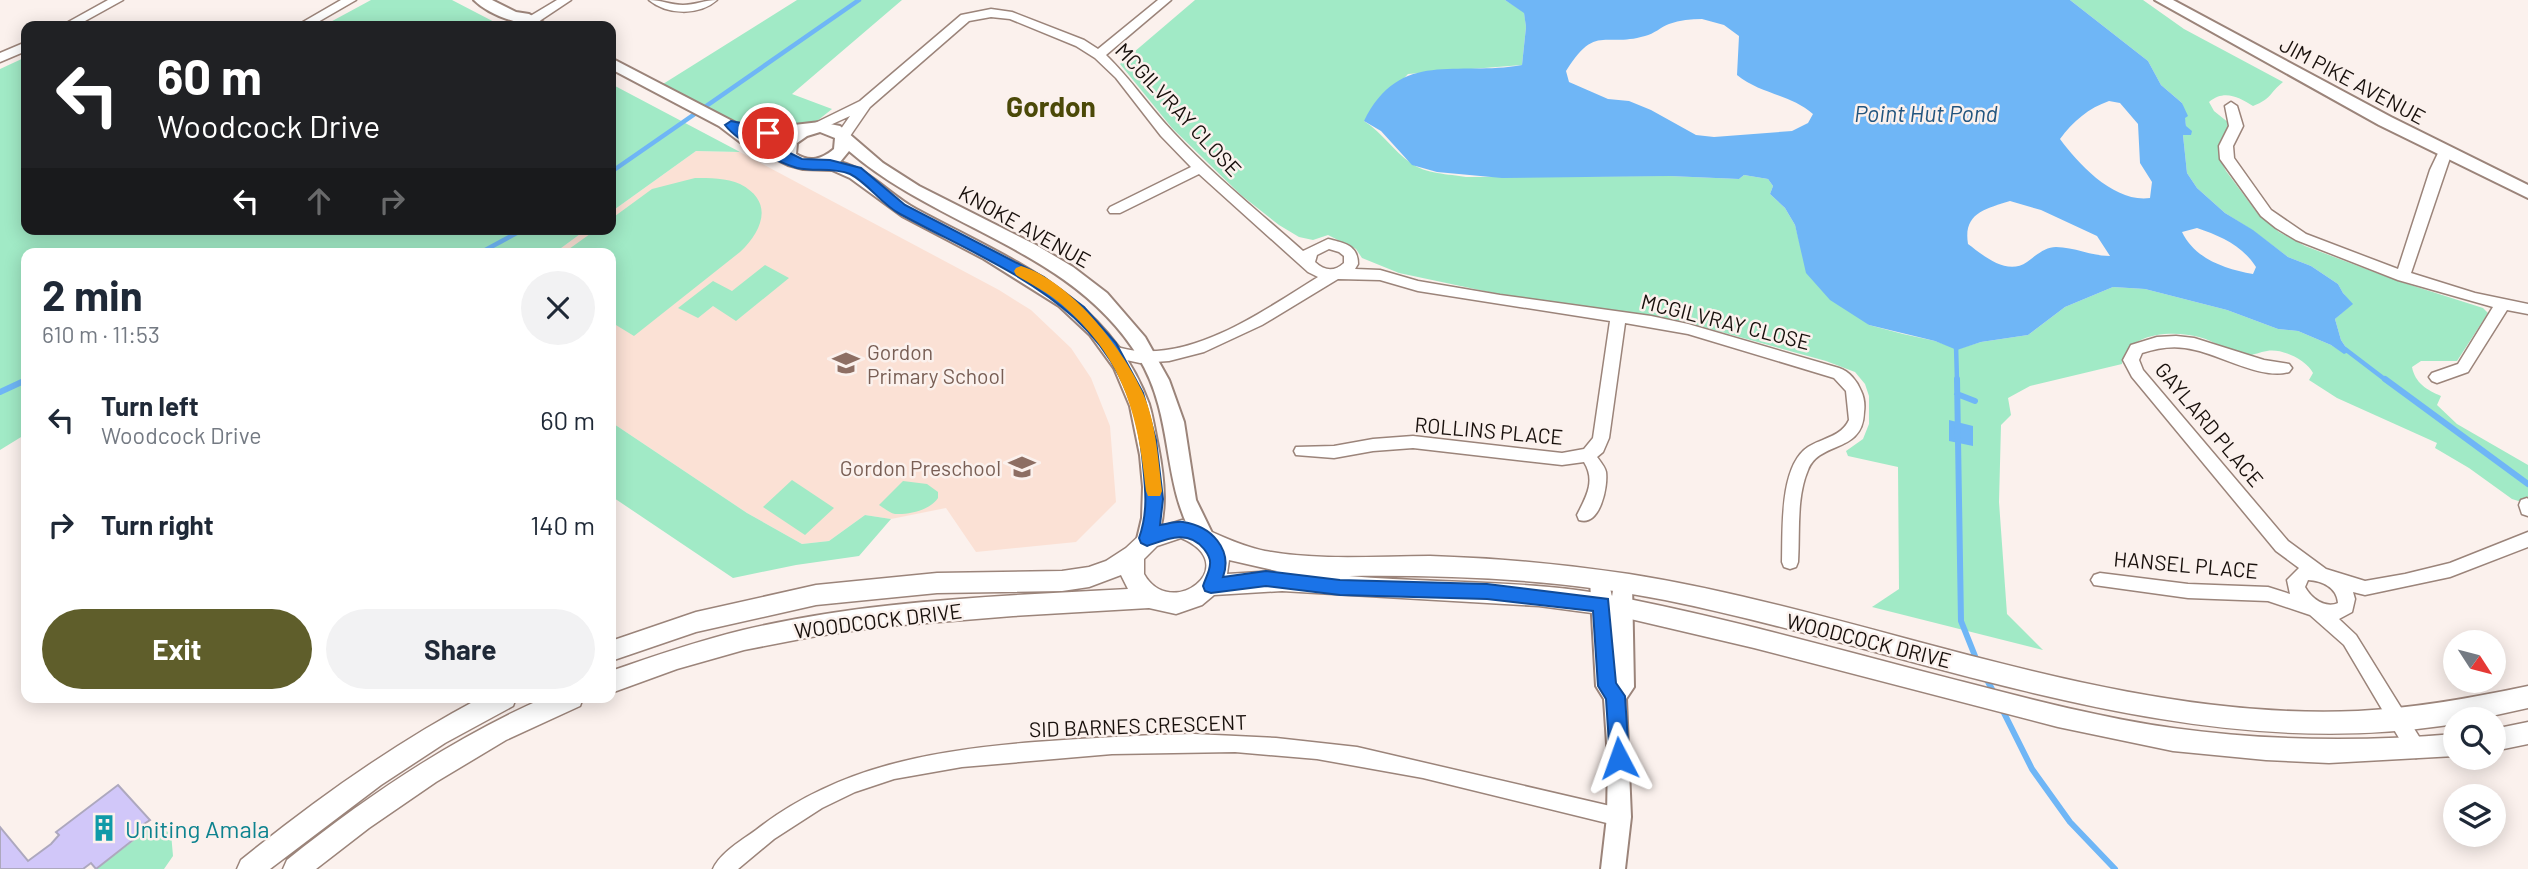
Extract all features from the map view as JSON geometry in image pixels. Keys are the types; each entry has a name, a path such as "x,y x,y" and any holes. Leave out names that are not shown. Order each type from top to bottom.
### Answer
{"main road":[{"path":"1182,529 1207,540 1219,564 1211,586 1202,594 1178,603 1152,598 1136,584 1132,575 1141,547 1158,533 1182,529"},
{"name":"WOODCOCK DRIVE","path":"1207,540 1238,555 1300,566 1430,566 1611,582 1682,593 2011,676 2102,696 2188,710 2317,721 2398,719 2431,717 2528,697"},
{"name":"WOODCOCK DRIVE","path":"616,650 656,634 791,600 897,586 1062,581 1089,577 1114,568 1141,547"},
{"name":"WOODCOCK DRIVE","path":"1211,586 1266,579 1340,587 1487,592 1612,606 2029,709 2108,727 2200,743 2290,751 2443,746"},
{"name":"WOODCOCK DRIVE","path":"616,680 688,655 792,629 912,612 1152,598"},
{"path":"250,869 301,826 379,770 494,703"},
{"path":"296,869 358,821 441,765 561,703"},
{"path":"2506,738 2528,733"}],"street":[{"path":"76,21 117,0"},
{"path":"311,21 350,0"},
{"path":"481,0 513,16 532,21 565,0"},
{"path":"501,0 522,11 532,21"},
{"path":"654,0 686,10 711,0"},
{"path":"1098,55 1165,0"},
{"name":"JIM PIKE AVENUE","path":"2162,0 2279,66 2528,192"},
{"name":"MCGILVRAY CLOSE","path":"843,138 865,104 957,24 978,14 1012,16 1080,43 1098,55 1120,75 1166,133 1200,169 1310,265"},
{"path":"0,58 21,48"},
{"path":"616,66 731,125 746,138 794,161 817,164 835,158 841,152 843,138 827,128 768,133 731,125"},
{"name":"MCGILVRAY CLOSE","path":"810,129 865,104"},
{"path":"2231,106 2236,126 2226,146 2227,159 2266,213 2301,237 2403,276 2528,309"},
{"path":"794,161 788,157 788,144 799,133 810,129"},
{"name":"KNOKE AVENUE","path":"843,138 874,167 900,184 1047,260 1080,281 1119,317 1150,359 1167,395 1177,434 1187,510 1207,540"},
{"path":"2403,276 2445,152"},
{"name":"KNOKE AVENUE","path":"817,164 844,167 856,172 901,208 1039,281 1079,311 1113,352 1131,385 1148,440 1154,519 1141,547"},
{"path":"1115,211 1200,169"},
{"name":"MCGILVRAY CLOSE","path":"1278,235 1318,246"},
{"path":"1113,352 1150,359 1249,327 1351,264 1351,255 1339,246 1318,246 1308,255 1310,265 1298,295"},
{"name":"MCGILVRAY CLOSE","path":"1351,255 1380,275"},
{"path":"1310,265 1321,274 1336,274"},
{"name":"MCGILVRAY CLOSE","path":"1336,274 1380,275 1418,286 1701,332 1825,368 1850,383 1856,393 1858,412 1854,428 1841,440 1812,452 1804,460 1797,475 1790,562"},
{"path":"2437,377 2463,368 2502,304"},
{"name":"ROLLINS PLACE","path":"1302,451 1335,452 1373,444 1413,442 1562,459 1588,455 1597,448 1601,438 1618,317"},
{"name":"GAYLARD PLACE","path":"2284,368 2268,368 2243,361 2186,340 2144,346 2136,349 2131,360 2137,373 2282,546 2325,576"},
{"path":"1131,385 1136,372 1150,359"},
{"name":"ROLLINS PLACE","path":"1585,514 1594,503 1598,471 1588,455"},
{"path":"2325,576 2365,588 2450,570 2528,539"},
{"name":"GAYLARD PLACE","path":"2282,546 2296,580 2297,592 2316,609"},
{"name":"HANSEL PLACE","path":"2269,594 2304,573 2325,576"},
{"path":"2325,576 2344,591 2347,605 2344,616 2350,640"},
{"name":"HANSEL PLACE","path":"2101,580 2188,591 2269,594 2316,609"},
{"path":"1611,582 1623,687 1615,696 1619,817 1614,869"},
{"path":"2316,609 2334,613 2365,588"},
{"path":"2316,609 2350,640 2416,749"},
{"name":"SID BARNES CRESCENT","path":"723,869 757,838 802,808 850,785 901,769 942,761 1065,748 1197,742 1275,745 1396,764 1619,817"}],"shaded area":[{"name":"Gordon Primary School","path":"696,151 740,152 999,290 1031,310 1071,348 1091,378 1110,426 1116,502 1076,542 976,552 946,508 891,519 865,515 829,541 802,544 747,513 616,425 616,248 561,248 579,235 616,235 616,208"}],"green space":[{"path":"371,0 452,0 492,21 332,21"},
{"path":"797,0 902,0 792,94 832,109 777,153 655,89"},
{"path":"1195,0 1505,0 1524,12 1526,27 1522,65 1408,74 1364,121 1417,167 1445,174 1466,177 1669,176 1739,179 1744,175 1768,179 1773,186 1770,194 1785,208 1795,225 1800,244 1869,325 1958,349 1981,342 2028,335 2065,307 2113,287 2145,289 2227,310 2278,329 2298,331 2344,353 2349,352 2341,340 2335,319 2352,304 2338,284 2311,266 2288,257 2225,213 2197,188 2187,173 2183,135 2186,126 2182,103 2161,85 2148,61 2070,0 2143,0 2184,29 2283,82 2267,98 2253,106 2237,97 2226,95 2209,102 2214,111 2229,123 2219,146 2219,157 2226,171 2258,214 2279,232 2305,246 2398,281 2483,308 2488,313 2457,361 2421,361 2412,367 2422,385 2441,396 2437,405 2457,424 2528,465 2528,504 2512,499 2469,468 2435,448 2437,443 2337,398 2309,380 2313,373 2310,368 2293,356 2280,351 2245,355 2205,339 2165,334 2132,345 2125,353 2122,364 2030,386 2008,398 2011,415 2001,425 1999,502 2007,614 2043,650 1872,607 1899,589 1898,467 1848,456 1846,451 1863,439 1869,424 1869,396 1865,384 1855,372 1826,361 1682,321 1503,295 1399,273 1362,258 1356,249 1328,235 1313,240 1299,237 1241,195 1172,128 1120,64"},
{"path":"21,59 21,235 579,235 561,248 21,248 21,437 0,450 0,69"},
{"path":"616,87 740,152 696,151 616,208"},
{"path":"695,178 729,181 751,191 758,199 761,217 754,235 740,252 634,336 616,325 616,248 570,248 589,235 616,235 616,215 652,189"},
{"path":"765,265 789,278 736,321 713,306 698,318 678,308 713,281 732,291"},
{"path":"616,425 747,513 802,544 829,541 865,515 891,519 859,556 733,578 616,499"},
{"path":"792,480 834,508 805,535 763,507"},
{"path":"903,481 927,484 938,492 938,498 925,509 906,514 893,513 879,505"},
{"path":"153,826 171,833 173,856 164,869 96,869"}],"water":[{"name":"Point Hut Pond","path":"1505,0 2070,0 2148,61 2161,85 2182,103 2188,116 2185,118 2186,126 2192,131 2191,135 2183,135 2187,173 2197,188 2225,213 2288,257 2311,266 2338,284 2353,304 2335,319 2341,340 2349,352 2344,354 2331,345 2298,331 2278,329 2227,310 2145,289 2113,287 2065,307 2028,335 1981,342 1957,350 1935,341 1869,325 1830,300 1806,273 1795,225 1785,208 1770,194 1773,186 1768,179 1744,175 1739,179 1669,176 1502,178 1437,172 1412,165 1381,131 1364,121 1378,98 1395,83 1413,74 1432,70 1522,65 1526,27 1524,13","holes":["1702,19 1724,25 1739,36 1737,75 1755,86 1804,107 1813,114 1808,123 1792,131 1714,137 1696,135 1651,110 1629,101 1608,99 1569,82 1566,71 1576,56 1593,42 1645,36 1666,25","2109,101 2120,103 2138,124 2140,163 2152,182 2150,198 2124,195 2111,188 2077,160 2060,139 2070,126 2095,107","2010,201 2041,210 2097,236 2110,256 2052,247 2019,266 2004,266 1968,244 1969,225 1972,219 1984,210","2197,228 2230,242 2256,267 2253,274 2232,269 2203,256 2182,232"]},
{"path":"1949,420 1973,426 1973,446 1949,441"}],"building":[{"name":"Uniting Amala","path":"118,785 150,820 144,824 147,829 96,869 91,863 83,869 0,869 0,827 28,861 51,844 59,835 56,832"}],"waterway":[{"path":"616,169 859,0"},
{"path":"489,248 513,235"},
{"path":"1956,345 1957,381"},
{"path":"2345,349 2387,381"},
{"path":"1957,379 1957,394"},
{"path":"2385,379 2528,484"},
{"path":"0,392 21,382"},
{"path":"1957,394 1975,401"},
{"path":"1957,394 1961,621 1977,661"},
{"path":"1985,676 1995,695"},
{"path":"2001,707 2032,769 2070,822 2115,869"}],"slow traffic":[{"path":"1021,271 1079,311 1110,347 1135,393 1148,440 1154,491"}],"place":[{"name":"Gordon Primary School","path":"846,363"},
{"name":"Gordon Preschool","path":"1022,467"},
{"name":"Uniting Amala","path":"104,828"}],"district":[{"name":"Gordon","path":"1051,106"}],"route":[{"path":"768,133 731,125 746,138 800,164 830,164 856,172 901,208 1039,281 1079,311 1110,347 1135,393 1148,440 1155,499 1154,519 1147,538 1169,530 1182,529 1204,537 1217,553 1219,564 1211,586 1233,581 1266,579 1340,587 1487,592 1602,604 1607,686 1615,696 1619,758"}]}
